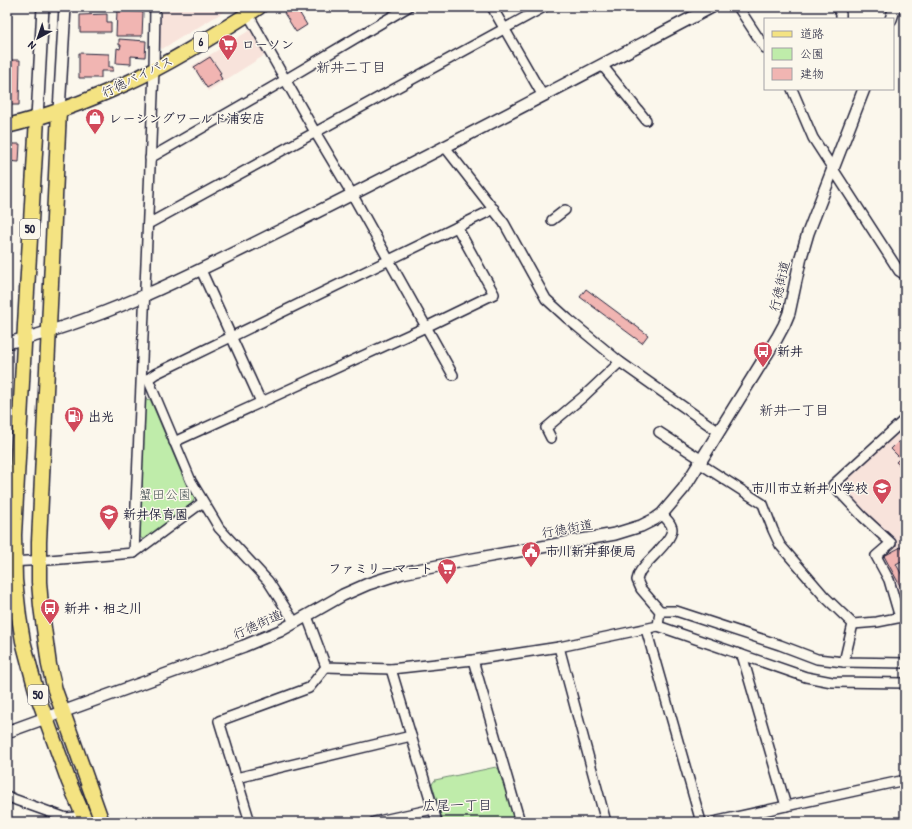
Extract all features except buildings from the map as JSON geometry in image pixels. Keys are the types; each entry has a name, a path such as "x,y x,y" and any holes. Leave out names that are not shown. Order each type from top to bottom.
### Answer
{"main road":[{"name":"行徳バイパス","path":"7,126 37,118 127,83 154,70 253,10"},
{"name":"50","path":"59,110 38,560 41,606 46,645 55,690 102,822"},
{"name":"50","path":"37,118 14,535 11,562 15,580 23,641 37,694 85,819"}],"street":[{"path":"37,118 43,7"},
{"path":"59,110 65,7"},
{"path":"134,553 145,379 145,296 155,7"},
{"path":"150,158 408,7"},
{"path":"492,7 543,96"},
{"path":"148,224 544,7"},
{"path":"7,343 48,332 98,315 145,296 201,270 445,147 712,7"},
{"path":"738,7 764,46"},
{"path":"837,7 841,14 841,18"},
{"path":"891,18 895,7"},
{"path":"253,10 285,80 352,194 453,375"},
{"path":"602,65 646,120"},
{"path":"792,90 813,138 899,271 905,275"},
{"name":"行徳街道","path":"7,732 244,646 280,631 343,595 368,584 402,573 460,561 615,534 641,526 662,514 684,488 784,326 790,308 804,245 864,90"},
{"path":"445,147 504,223 546,299 620,362 718,432"},
{"path":"145,379 494,209"},
{"path":"552,220 565,210"},
{"path":"174,442 426,327 494,294 457,227"},
{"path":"201,270 261,402"},
{"path":"551,438 546,428 584,396 620,362"},
{"path":"145,379 191,481 203,502 219,528 268,581 295,623"},
{"path":"659,432 700,462 763,504 780,545 824,596 854,624 877,622 902,617 902,609 876,556 891,543 863,517 833,485 905,418"},
{"path":"11,562 134,553 203,502"},
{"path":"658,626 660,611 641,589 637,580 640,570 666,542 671,534 671,524 662,514"},
{"path":"660,611 676,611 780,645 817,659 844,662 905,663"},
{"path":"307,616 326,667"},
{"path":"844,662 854,624"},
{"path":"326,667 391,669 473,660 559,647 658,626 806,677 832,682 905,683"},
{"path":"646,629 701,822"},
{"path":"559,647 606,822"},
{"path":"742,655 786,806"},
{"path":"473,660 520,822"},
{"path":"250,822 219,722 309,688 326,667"},
{"path":"391,669 437,822"},
{"path":"236,778 411,736"},
{"path":"713,822 905,780"},
{"path":"8,797 66,818 85,819"},
{"path":"374,822 433,809"}],"shaded area":[{"path":"168,7 230,8 162,49 159,46 161,9"},
{"name":"ローソン","path":"250,30 265,55 208,91 192,66"},
{"name":"市川市立新井小学校","path":"905,425 904,602 900,600 893,576 883,556 897,543 868,516 843,487 843,482"}],"green space":[{"name":"蟹田公園","path":"150,399 186,484 195,498 192,503 144,540 140,537 145,400"},
{"path":"496,767 500,770 515,822 443,822 432,784 435,780"}],"place":[{"name":"ローソン","path":"228,61"},
{"name":"レーシングワールド浦安店","path":"95,135"},
{"name":"新井","path":"763,368"},
{"name":"出光","path":"74,433"},
{"name":"市川市立新井小学校","path":"882,505"},
{"name":"新井保育園","path":"109,531"},
{"name":"市川新井郵便局","path":"531,568"},
{"name":"ファミリーマート","path":"447,585"},
{"name":"新井・相之川","path":"50,625"}],"district":[{"name":"新井二丁目","path":"351,67"},
{"name":"新井一丁目","path":"794,410"},
{"name":"広尾一丁目","path":"457,805"}]}
